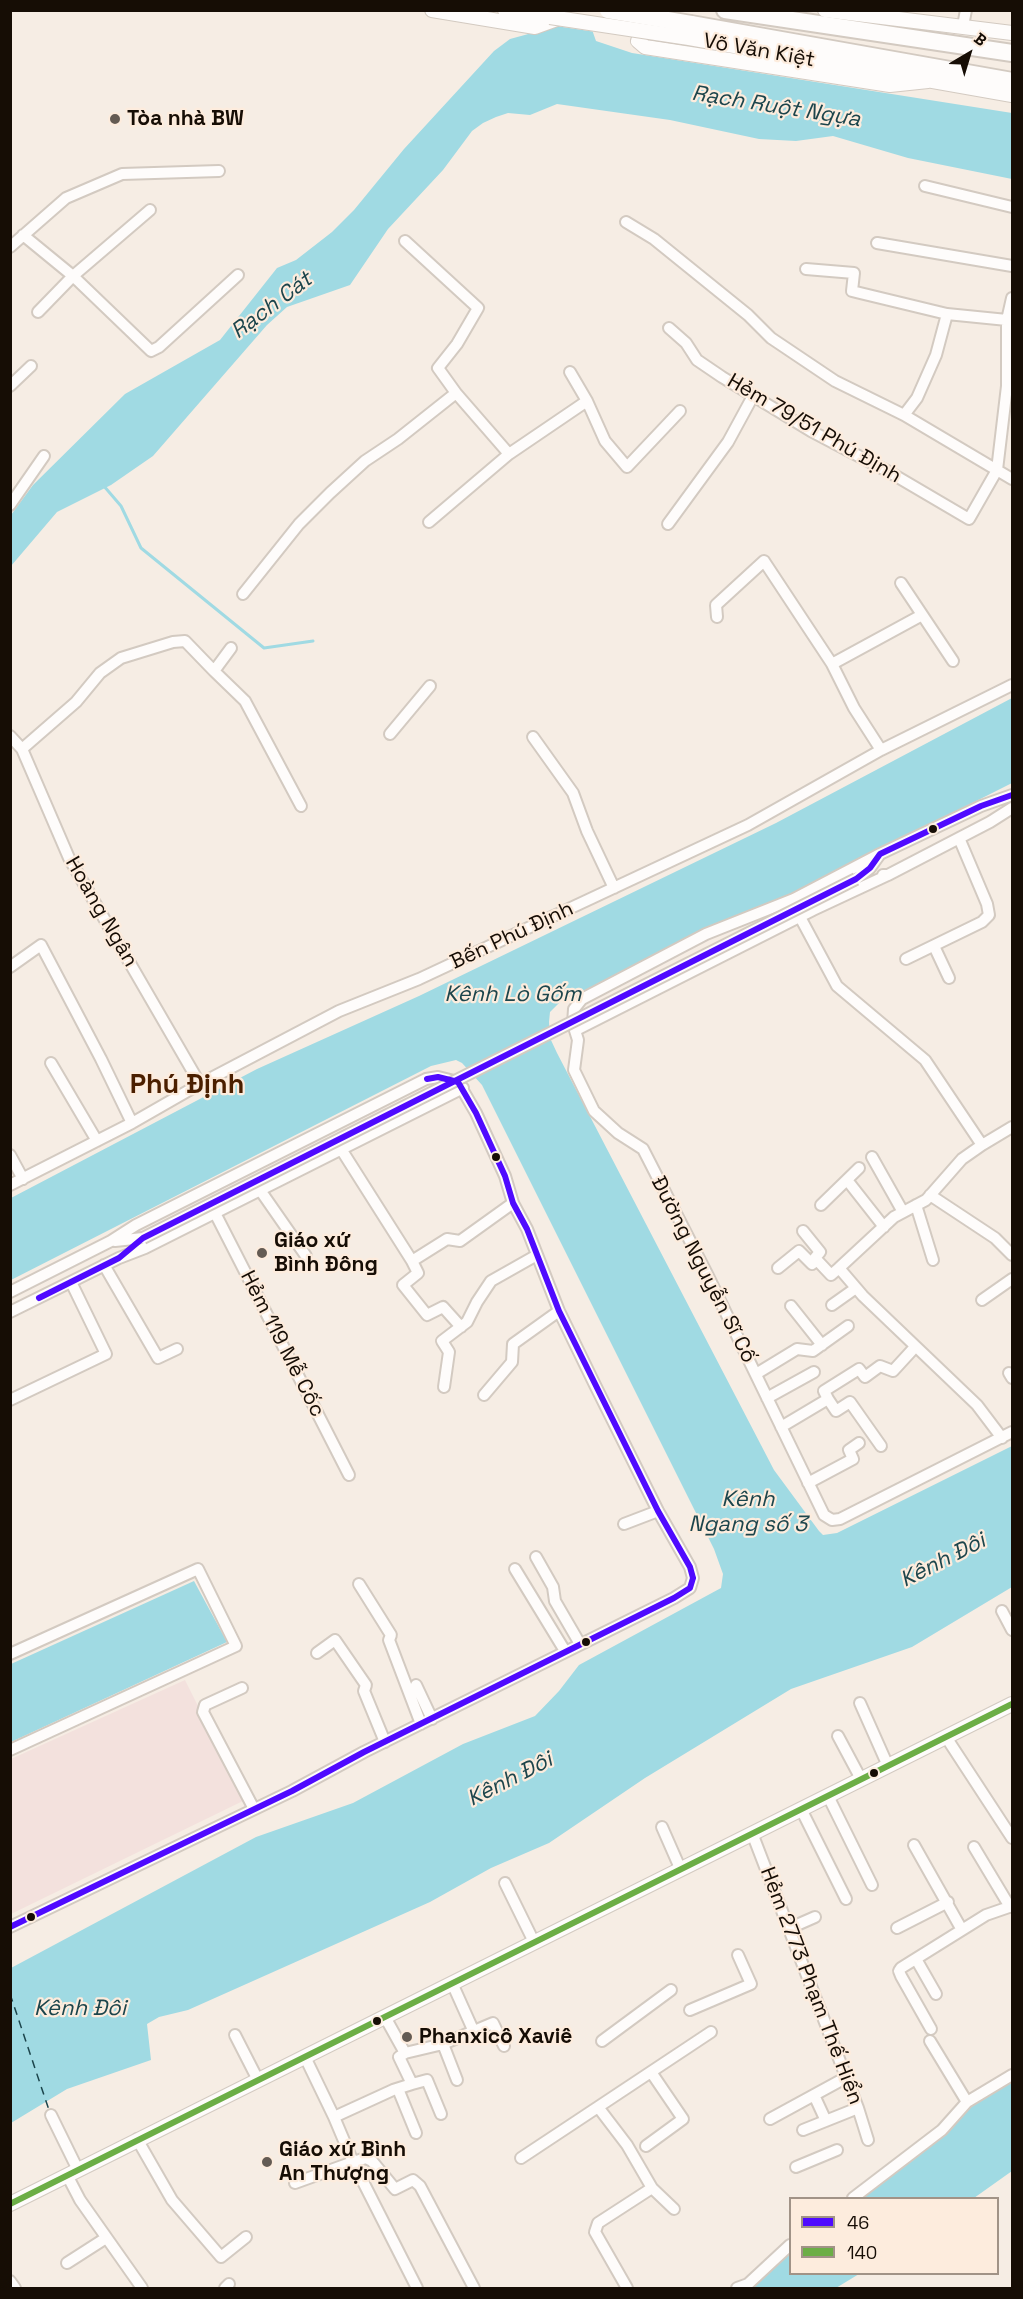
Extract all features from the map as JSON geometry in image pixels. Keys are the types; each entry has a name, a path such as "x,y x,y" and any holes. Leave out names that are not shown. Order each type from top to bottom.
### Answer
{"highway":[{"name":"Võ Văn Kiệt","path":"608,10 690,31 1012,81"},
{"name":"Võ Văn Kiệt","path":"725,10 1012,53"}],"main road":[{"path":"432,10 535,27 556,19 564,10"},
{"name":"Võ Văn Kiệt","path":"505,10 549,17 690,31 928,81 1012,95"},
{"path":"660,10 642,30 638,41 645,46 890,85 928,81"},
{"path":"825,10 1012,33"},
{"path":"895,10 941,23"},
{"path":"10,2204 1012,1704"}],"street":[{"path":"963,26 966,10"},
{"path":"10,247 66,198 122,174 219,171"},
{"path":"925,186 1012,207"},
{"path":"38,312 73,276 150,210"},
{"path":"626,222 654,239 748,315 771,339 835,381 904,415 1012,479"},
{"path":"23,235 73,276 151,351 159,347 238,275"},
{"path":"405,242 478,308 457,344 438,368 456,393 509,454"},
{"path":"877,243 1012,266"},
{"path":"806,269 854,273 852,291 947,314 1007,320"},
{"path":"997,470 1007,386 1007,320 1012,298"},
{"path":"904,415 917,398 936,356 947,314"},
{"name":"Hẻm 79/51 Phú Định","path":"669,328 686,343 697,360 753,396 969,519 997,470"},
{"path":"10,386 31,366"},
{"path":"570,372 587,401 605,441 627,467 680,411"},
{"path":"243,594 299,524 330,493 365,460 398,439 456,393"},
{"path":"668,524 728,441 753,396"},
{"path":"429,522 509,454 587,401"},
{"path":"10,505 45,456"},
{"path":"717,617 716,605 764,561 832,664 854,708 881,750"},
{"path":"900,583 953,661"},
{"path":"832,664 922,615"},
{"path":"22,749 76,702 100,673 121,658 173,642 185,641 245,701 302,806"},
{"path":"214,670 231,648"},
{"name":"Bến Phú Định","path":"10,1185 132,1123 200,1084 339,1011 419,979 748,825 881,750 1012,685"},
{"path":"390,734 430,686"},
{"name":"Hoàng Ngân","path":"10,736 22,749 69,858 200,1084"},
{"path":"533,737 573,793 614,888"},
{"path":"119,1258 144,1238 856,879 870,868 880,854 981,806 1012,795"},
{"path":"981,806 990,822"},
{"path":"576,1030 888,875 990,822 1012,808"},
{"path":"906,959 982,922 989,915 987,904 959,838"},
{"name":"Đường Nguyễn Sĩ Cố","path":"880,854 803,895 706,934 588,995 574,1009 573,1024 578,1040 574,1070 594,1111 618,1133 642,1149 756,1374 824,1515 832,1520 840,1519 1002,1438"},
{"path":"856,879 871,875 888,875"},
{"path":"800,917 837,986 925,1060 982,1145"},
{"path":"10,967 41,945 132,1123"},
{"path":"934,946 950,978"},
{"path":"51,1063 96,1141"},
{"path":"10,1292 111,1241 146,1220 426,1079 438,1077 458,1082 477,1113 505,1176 513,1203 559,1311 658,1511 690,1567 693,1578 690,1588 674,1598 254,1809 10,1927"},
{"path":"10,1312 104,1265 215,1214 463,1088"},
{"path":"803,1231 820,1252 815,1258 831,1275 894,1217 926,1200 962,1159 1012,1127"},
{"path":"341,1149 418,1273 403,1285 427,1315 443,1307 461,1327"},
{"path":"10,1155 23,1179"},
{"path":"872,1158 903,1212"},
{"path":"821,1205 859,1168"},
{"path":"847,1180 884,1227"},
{"path":"260,1190 306,1256"},
{"path":"930,1195 995,1238 1012,1255"},
{"path":"412,1261 447,1239 460,1241 513,1203"},
{"path":"916,1205 933,1260"},
{"name":"Hẻm 119 Mễ Cốc","path":"215,1214 350,1475"},
{"path":"111,1241 144,1238"},
{"path":"778,1268 799,1251 812,1264 817,1260"},
{"path":"444,1387 449,1352 442,1341 467,1322 491,1281 537,1255"},
{"path":"104,1265 158,1358 177,1349"},
{"path":"839,1268 915,1347 977,1405 1002,1438 1012,1432"},
{"path":"982,1300 1012,1279"},
{"path":"32,1282 39,1298"},
{"path":"10,1400 106,1354 71,1282"},
{"path":"832,1305 856,1288"},
{"path":"791,1306 822,1345"},
{"path":"484,1395 512,1362 513,1344 559,1311"},
{"path":"756,1374 796,1349 813,1351 848,1326"},
{"path":"881,1446 850,1402 836,1411 824,1391 859,1369 865,1377 880,1366 893,1371 915,1347"},
{"path":"767,1398 814,1372"},
{"path":"782,1427 828,1399"},
{"path":"808,1483 853,1459 849,1450 859,1443"},
{"path":"624,1524 658,1511"},
{"path":"536,1557 553,1587 555,1600 580,1644"},
{"path":"10,1654 198,1569 236,1646 10,1750"},
{"path":"515,1569 565,1651"},
{"path":"359,1584 391,1635 389,1640 421,1724"},
{"path":"1002,1611 1012,1630"},
{"path":"317,1653 335,1640 366,1685 364,1691 385,1742"},
{"path":"416,1685 432,1719"},
{"path":"242,1688 205,1705 203,1712 254,1809"},
{"path":"860,1703 888,1766"},
{"path":"838,1736 861,1779"},
{"path":"946,1737 1012,1838"},
{"path":"828,1796 872,1885"},
{"path":"801,1809 846,1899"},
{"path":"662,1827 681,1868"},
{"name":"Hẻm 2773 Phạm Thế Hiển","path":"752,1833 847,2077 868,2140"},
{"path":"914,1845 962,1930"},
{"path":"932,2029 899,1971 986,1915 1011,1907 974,1847"},
{"path":"505,1883 534,1942"},
{"path":"897,1928 948,1902"},
{"path":"790,1928 815,1917"},
{"path":"690,2010 751,1984 738,1954"},
{"path":"916,1959 936,1994"},
{"path":"452,1983 474,2032"},
{"path":"602,2041 671,1990"},
{"path":"385,2017 405,2053"},
{"path":"412,2084 399,2057 405,2053 443,2044 493,2023 504,2046"},
{"path":"521,2158 711,2032"},
{"path":"235,2035 258,2080"},
{"path":"930,2041 967,2102"},
{"path":"443,2044 457,2080"},
{"path":"305,2057 353,2162 417,2289"},
{"path":"646,2145 683,2119 651,2072"},
{"path":"857,2197 942,2130 967,2102 1012,2075"},
{"path":"770,2119 847,2077"},
{"path":"334,2117 399,2089 427,2080 441,2114"},
{"path":"399,2089 416,2133"},
{"path":"814,2095 826,2121"},
{"path":"598,2108 627,2145 652,2188 674,2209"},
{"path":"803,2130 858,2108"},
{"path":"51,2115 80,2200 142,2289"},
{"path":"137,2139 172,2200 221,2257 246,2237"},
{"path":"796,2167 837,2150"},
{"path":"295,2183 366,2158 372,2161 395,2189 413,2180 420,2186 474,2289"},
{"path":"627,2289 596,2232 598,2223 652,2188"},
{"path":"67,2263 106,2238"},
{"path":"737,2289 748,2283 789,2246"},
{"path":"10,2281 15,2289"}],"shaded area":[{"path":"185,1680 245,1800 11,1914 11,1759"}],"water":[{"path":"562,20 589,21 596,41 632,53 1012,113 1012,179 908,158 833,136 796,141 759,139 670,120 557,104 530,115 508,113 496,117 472,131 443,170 388,229 350,285 287,307 267,325 153,456 111,485 57,512 11,566 11,515 33,485 125,394 220,340 277,268 296,260 332,232 354,210 404,149 494,51 510,39 543,30"},
{"path":"1012,698 1012,783 758,911 561,1001 550,1012 549,1022 550,1038 557,1053 774,1470 819,1531 823,1535 837,1533 1012,1446 1012,1587 912,1647 791,1689 645,1778 549,1843 491,1868 430,1902 188,2010 159,2017 147,2024 151,2060 67,2089 11,2123 11,1968 256,1837 353,1803 463,1744 535,1716 559,1691 579,1665 721,1588 723,1574 714,1549 482,1085 462,1063 456,1060 431,1066 11,1280 11,1198 257,1069 419,996 776,823"},
{"path":"194,1581 227,1642 11,1742 11,1664"},
{"path":"1012,2079 1012,2171 975,2197 858,2197 974,2102"},
{"path":"789,2254 789,2275 857,2275 836,2288 745,2288"}],"pier":[{"path":"566,10 595,10 592,21 596,32 549,25"}],"waterway":[{"path":"103,485 121,506 141,548 264,648 313,641"}],"ferry route":[{"path":"10,1994 49,2110"}],"transit line":[{"name":"46","path":"39,1298 119,1258 143,1238 856,879 870,868 880,854 981,806 1012,795"},
{"name":"46","path":"427,1079 438,1077 458,1082 476,1113 505,1176 513,1203 527,1229 559,1311 658,1511 690,1567 693,1578"},
{"name":"46","path":"10,1927 292,1791 364,1752 674,1598 690,1588 693,1578"},
{"name":"140","path":"10,2204 1012,1704"}],"place":[{"name":"Tòa nhà BW","path":"115,119"},
{"name":"Giáo xứ Bình Đông","path":"262,1253"},
{"name":"Phanxicô Xaviê","path":"407,2037"},
{"name":"Giáo xứ Bình An Thượng","path":"267,2162"}],"district":[{"name":"Phú Định","path":"187,1086"}],"water label":[{"name":"Rạch Ruột Ngựa","path":"776,107"},
{"name":"Rạch Cát","path":"272,306"},
{"name":"Kênh Lò Gốm","path":"513,995"},
{"name":"Kênh Ngang số 3","path":"748,1512"},
{"name":"Kênh Đôi","path":"943,1561"},
{"name":"Kênh Đôi","path":"510,1780"},
{"name":"Kênh Đôi","path":"80,2009"}]}
